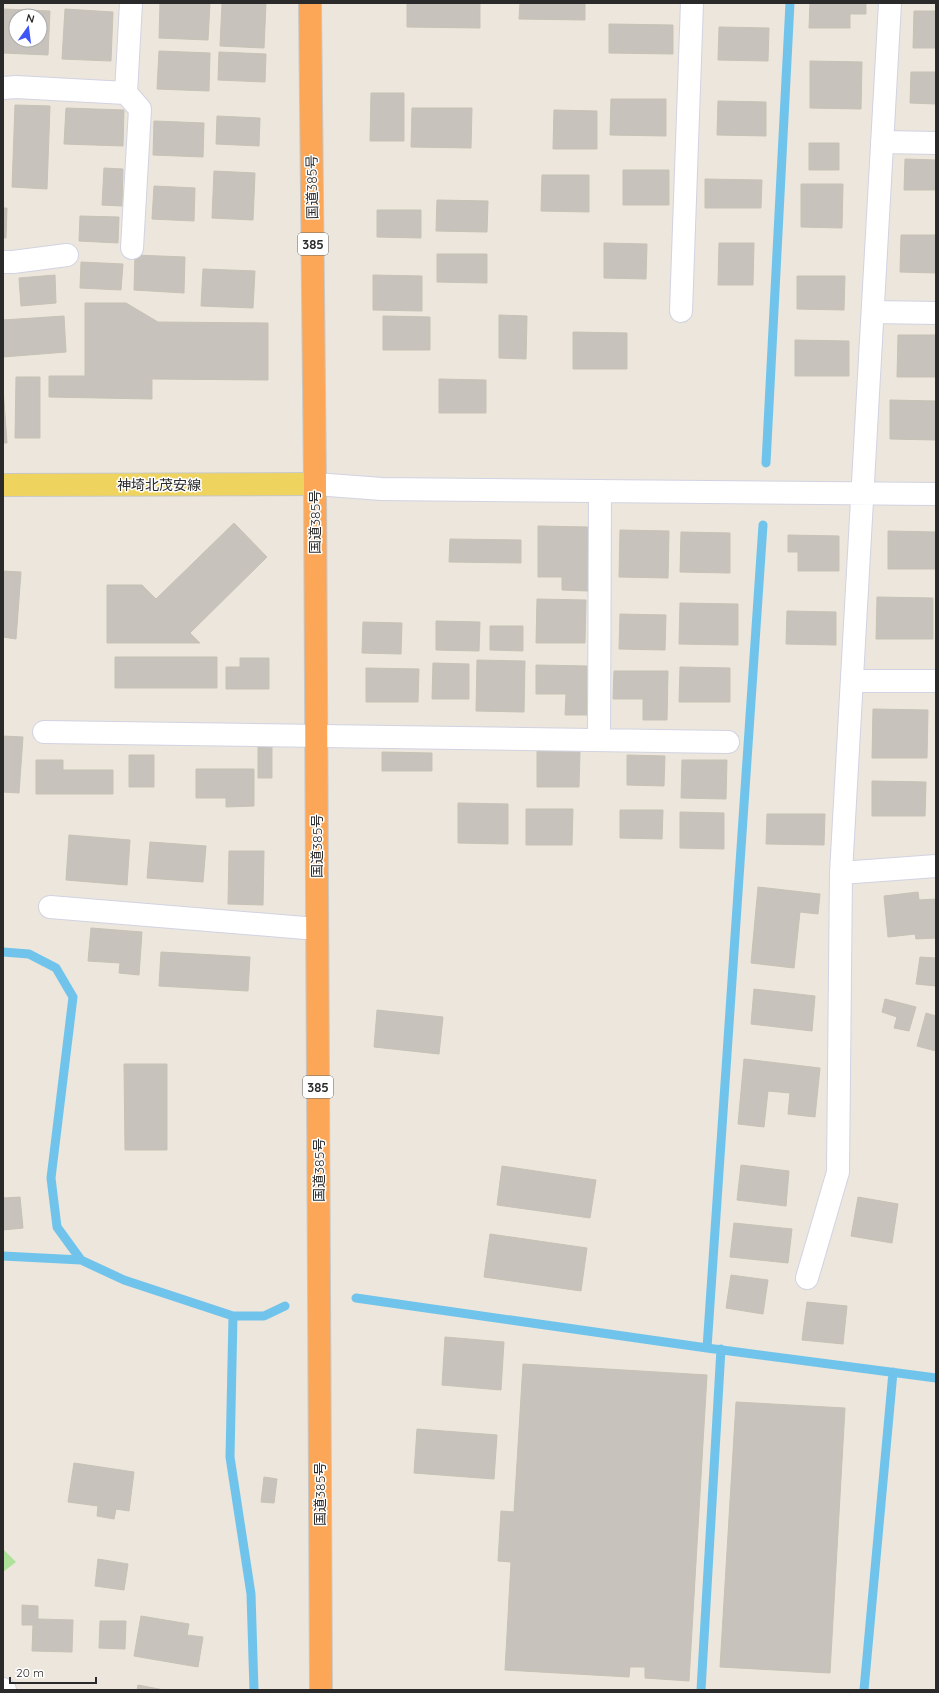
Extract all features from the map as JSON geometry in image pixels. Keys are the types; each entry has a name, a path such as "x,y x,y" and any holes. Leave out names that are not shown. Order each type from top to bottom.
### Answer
{"highway":[{"name":"国道385号","path":"310,3 315,484 322,1690"}],"main road":[{"name":"神埼北茂安線","path":"3,485 315,484"}],"street":[{"path":"131,3 126,93 140,109 132,248"},
{"path":"681,311 692,3"},
{"path":"807,1278 838,1172 841,873 890,3"},
{"path":"3,88 16,87 126,93"},
{"path":"882,142 936,143"},
{"path":"3,262 67,255"},
{"path":"873,312 936,313"},
{"path":"315,484 382,489 936,494"},
{"path":"599,740 600,491"},
{"path":"852,681 936,681"},
{"path":"44,732 728,742"},
{"path":"841,873 936,866"},
{"path":"50,907 318,930"}],"green space":[{"path":"3,1549 16,1562 3,1572"}],"building":[{"path":"160,3 210,3 208,40 159,38"},
{"path":"222,3 266,3 264,48 220,46"},
{"path":"407,3 480,3 480,28 407,27"},
{"path":"520,3 585,3 585,20 519,19"},
{"path":"810,3 866,3 866,14 850,14 850,28 809,28"},
{"path":"3,9 8,9 8,48 48,48 48,11 50,11 48,55 3,53"},
{"path":"65,9 113,12 111,61 62,59"},
{"path":"914,11 936,11 936,48 913,48"},
{"path":"609,24 673,25 673,54 609,53"},
{"path":"719,27 769,28 768,61 718,60"},
{"path":"159,51 210,53 209,91 157,89"},
{"path":"219,52 266,54 265,82 218,80"},
{"path":"810,61 862,62 861,109 810,108"},
{"path":"911,72 936,72 936,104 910,103"},
{"path":"371,93 404,93 404,141 370,141"},
{"path":"611,99 666,99 666,136 610,135"},
{"path":"718,101 766,102 766,136 717,135"},
{"path":"15,105 50,106 47,189 12,187"},
{"path":"66,108 124,110 123,146 64,144"},
{"path":"412,108 472,108 471,148 411,147"},
{"path":"554,110 597,111 597,149 553,149"},
{"path":"217,116 260,118 259,146 216,144"},
{"path":"154,121 204,123 203,157 153,155"},
{"path":"809,143 839,143 839,170 809,170"},
{"path":"905,159 936,160 936,190 904,190"},
{"path":"104,168 123,169 122,206 102,205"},
{"path":"623,170 669,170 669,205 623,205"},
{"path":"214,171 255,173 253,220 212,218"},
{"path":"542,175 589,175 589,212 541,211"},
{"path":"705,179 762,180 761,208 705,208"},
{"path":"801,184 843,184 842,228 801,227"},
{"path":"154,186 195,188 194,221 152,219"},
{"path":"437,200 488,201 487,232 436,231"},
{"path":"3,208 7,208 6,238 3,238"},
{"path":"377,210 421,210 421,238 377,237"},
{"path":"80,216 119,217 118,243 79,241"},
{"path":"901,235 936,235 936,273 900,272"},
{"path":"604,243 647,244 646,279 604,278"},
{"path":"719,243 754,243 753,285 718,285"},
{"path":"437,254 487,254 487,283 437,282"},
{"path":"135,255 185,257 184,293 134,290"},
{"path":"81,262 123,264 121,290 80,288"},
{"path":"203,269 255,271 253,308 201,306"},
{"path":"55,275 56,303 21,306 19,278"},
{"path":"373,275 422,276 422,311 373,310"},
{"path":"797,276 845,276 844,310 797,309"},
{"path":"85,303 126,303 158,322 268,323 268,380 152,379 152,399 49,397 49,376 85,376"},
{"path":"499,315 527,316 526,359 499,358"},
{"path":"64,316 66,352 3,357 3,320"},
{"path":"383,316 430,317 430,350 383,350"},
{"path":"573,332 627,333 627,369 573,369"},
{"path":"898,335 936,335 936,377 897,377"},
{"path":"795,340 849,341 849,376 795,376"},
{"path":"16,377 40,377 40,438 15,438"},
{"path":"439,379 486,380 486,413 439,413"},
{"path":"3,388 7,443 3,443"},
{"path":"890,400 936,401 936,440 890,439"},
{"path":"234,523 267,557 190,633 156,599"},
{"path":"538,526 588,527 588,591 562,590 562,577 538,577"},
{"path":"620,530 669,531 668,578 619,577"},
{"path":"888,531 936,532 936,569 888,569"},
{"path":"681,532 730,533 730,573 680,572"},
{"path":"788,535 839,536 839,571 798,571 798,552 788,552"},
{"path":"450,539 521,540 521,563 449,562"},
{"path":"3,571 21,572 16,639 3,637"},
{"path":"107,585 142,585 200,643 107,643"},
{"path":"877,597 933,598 933,639 876,639"},
{"path":"537,599 586,600 585,643 536,643"},
{"path":"680,603 738,604 738,645 679,644"},
{"path":"787,611 836,612 836,645 786,644"},
{"path":"620,614 666,615 665,650 619,649"},
{"path":"436,621 480,622 479,651 436,650"},
{"path":"363,622 402,623 401,654 362,653"},
{"path":"490,626 523,626 523,651 490,650"},
{"path":"115,657 217,657 217,688 115,688"},
{"path":"240,658 269,658 269,689 226,689 226,667 240,667"},
{"path":"477,660 525,661 524,712 476,711"},
{"path":"433,663 469,664 469,699 432,699"},
{"path":"536,665 587,666 587,715 565,715 566,694 536,694"},
{"path":"680,667 730,668 730,702 679,702"},
{"path":"366,668 419,669 418,702 366,702"},
{"path":"614,671 668,671 667,720 643,720 643,699 613,699"},
{"path":"873,709 928,710 927,758 872,758"},
{"path":"3,736 23,737 19,793 3,792"},
{"path":"258,743 272,743 272,778 258,778"},
{"path":"537,751 580,751 579,787 537,787"},
{"path":"382,752 432,753 432,771 382,771"},
{"path":"129,755 154,755 154,787 129,787"},
{"path":"627,755 665,756 664,786 627,785"},
{"path":"36,760 63,760 63,770 113,770 113,794 36,794"},
{"path":"682,760 727,760 726,799 681,798"},
{"path":"196,769 254,769 254,806 226,807 226,798 196,798"},
{"path":"872,781 926,782 925,816 872,816"},
{"path":"458,803 508,804 508,844 458,843"},
{"path":"526,809 573,809 572,845 526,845"},
{"path":"620,810 663,810 662,839 620,838"},
{"path":"680,812 724,813 724,849 680,848"},
{"path":"767,814 825,814 824,845 766,844"},
{"path":"69,835 130,840 127,885 66,880"},
{"path":"150,842 206,846 203,882 147,878"},
{"path":"229,851 264,851 263,905 228,904"},
{"path":"758,887 820,894 818,914 800,912 794,968 751,963"},
{"path":"918,892 919,900 936,899 936,938 916,939 915,934 888,937 884,896"},
{"path":"91,928 142,932 139,975 119,973 120,963 88,961"},
{"path":"161,952 250,957 248,991 159,986"},
{"path":"920,957 936,958 936,986 916,984"},
{"path":"754,989 815,996 812,1031 751,1024"},
{"path":"885,999 916,1007 909,1031 894,1028 897,1017 882,1012"},
{"path":"377,1010 443,1017 439,1054 374,1047"},
{"path":"926,1013 936,1016 936,1051 917,1046"},
{"path":"744,1059 820,1068 815,1117 788,1114 790,1093 768,1091 764,1127 738,1124"},
{"path":"124,1064 167,1064 167,1150 125,1150"},
{"path":"741,1165 789,1171 786,1206 737,1200"},
{"path":"502,1166 596,1180 590,1218 497,1205"},
{"path":"20,1197 23,1228 3,1230 3,1198"},
{"path":"858,1197 898,1204 892,1243 851,1236"},
{"path":"734,1223 792,1229 788,1263 730,1257"},
{"path":"490,1234 587,1248 581,1291 484,1277"},
{"path":"731,1275 768,1280 763,1314 726,1308"},
{"path":"807,1302 847,1306 843,1344 802,1340"},
{"path":"445,1337 504,1342 501,1390 442,1385"},
{"path":"523,1364 707,1375 689,1681 645,1678 645,1667 630,1667 629,1677 505,1670 511,1562 498,1561 501,1511 514,1512"},
{"path":"736,1402 845,1408 830,1673 720,1667"},
{"path":"417,1429 497,1435 494,1479 414,1473"},
{"path":"74,1463 134,1472 129,1511 116,1509 114,1519 97,1516 98,1506 68,1502"},
{"path":"264,1477 277,1479 274,1503 261,1502"},
{"path":"98,1559 128,1564 124,1590 95,1586"},
{"path":"22,1605 38,1606 38,1619 73,1620 72,1652 32,1651 33,1625 22,1625"},
{"path":"141,1616 189,1624 187,1635 203,1637 198,1667 134,1656"},
{"path":"100,1621 126,1621 125,1649 99,1648"},
{"path":"138,1685 164,1690 137,1690"}],"waterway":[{"path":"766,463 790,3"},
{"path":"707,1348 763,525"},
{"path":"3,952 29,954 56,968 73,997 51,1178 57,1227 81,1260 124,1280 233,1316 264,1316 285,1306"},
{"path":"3,1256 81,1260"},
{"path":"356,1298 707,1348 936,1378"},
{"path":"233,1316 230,1457 251,1594 254,1690"},
{"path":"701,1690 721,1349"},
{"path":"864,1690 893,1372"}]}
